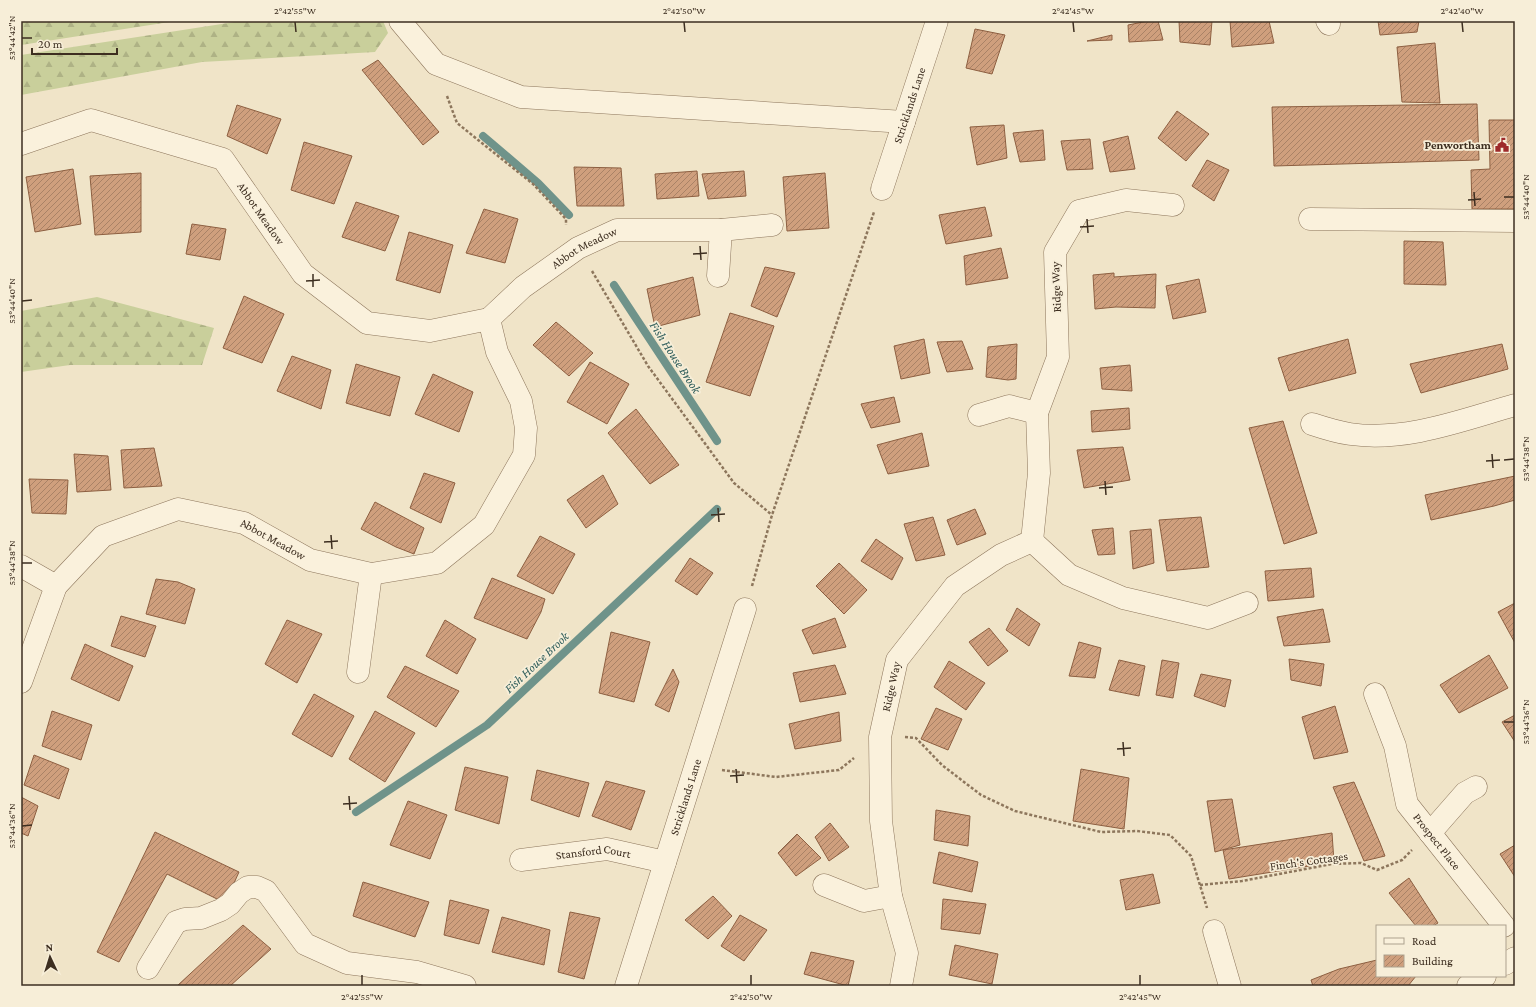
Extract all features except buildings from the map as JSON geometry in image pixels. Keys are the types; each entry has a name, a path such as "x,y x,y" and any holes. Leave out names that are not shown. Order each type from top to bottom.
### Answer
{"street":[{"path":"400,21 436,64 521,97 904,122"},
{"name":"Stricklands Lane","path":"882,189 936,21"},
{"name":"Abbot Meadow","path":"21,144 91,120 223,159 303,274 367,323 430,331 489,320 523,287 578,248 617,230 721,230 772,226"},
{"name":"Ridge Way","path":"901,986 907,953 891,896 881,821 880,737 897,660 955,586 1000,555 1032,541 1039,473 1037,413 1058,357 1055,252 1079,211 1126,200 1173,206"},
{"path":"1310,220 1515,222"},
{"path":"718,276 721,230"},
{"name":"Abbot Meadow","path":"21,682 56,586 103,536 178,509 244,523 310,560 371,574 437,563 484,525 524,455 526,428 521,401 497,352 489,320"},
{"path":"1312,424 1350,434 1369,436 1421,431 1515,405"},
{"path":"979,415 1009,406 1037,413"},
{"path":"1032,541 1069,575 1123,598 1208,618 1247,603"},
{"path":"21,566 56,586"},
{"path":"358,672 371,574"},
{"name":"Stricklands Lane","path":"626,986 745,609"},
{"name":"Prospect Place","path":"1375,694 1395,746 1407,804 1503,925"},
{"path":"1430,833 1465,793 1476,787"},
{"name":"Stansford Court","path":"521,860 607,849 665,862"},
{"path":"824,885 864,901 891,896"},
{"path":"148,968 176,922 185,919 202,918 221,910 230,904 248,887 257,887 266,891 305,944 347,963 417,972 465,986"},
{"name":"Prospect Place","path":"1506,928 1515,940"},
{"path":"1214,931 1230,986"},
{"path":"1506,963 1515,958"},
{"path":"1468,986 1483,977"}],"path":[{"path":"436,64 457,123 533,184 566,219 565,236 578,248 648,366 734,483 772,515"},
{"path":"745,609 772,515 882,189"},
{"path":"698,759 719,769 776,777 839,770 880,737 916,738 942,766 981,795 1015,812 1101,832 1137,831 1170,835 1191,856 1214,931"},
{"name":"Finch's Cottages","path":"1200,884 1242,881 1332,864 1361,863 1377,870 1402,860 1424,836 1430,833"}],"green space":[{"path":"21,21 176,21 21,45"},
{"path":"241,21 383,21 388,33 375,52 202,62 21,95 21,55"},
{"path":"97,297 214,328 202,365 70,365 21,372 21,311"}],"waterway":[{"name":"Fish House Brook","path":"483,136 538,183 569,215"},
{"name":"Fish House Brook","path":"614,285 717,441"},
{"name":"Fish House Brook","path":"356,812 487,725 717,509"}],"place":[{"name":"Penwortham","path":"1502,145"}]}
